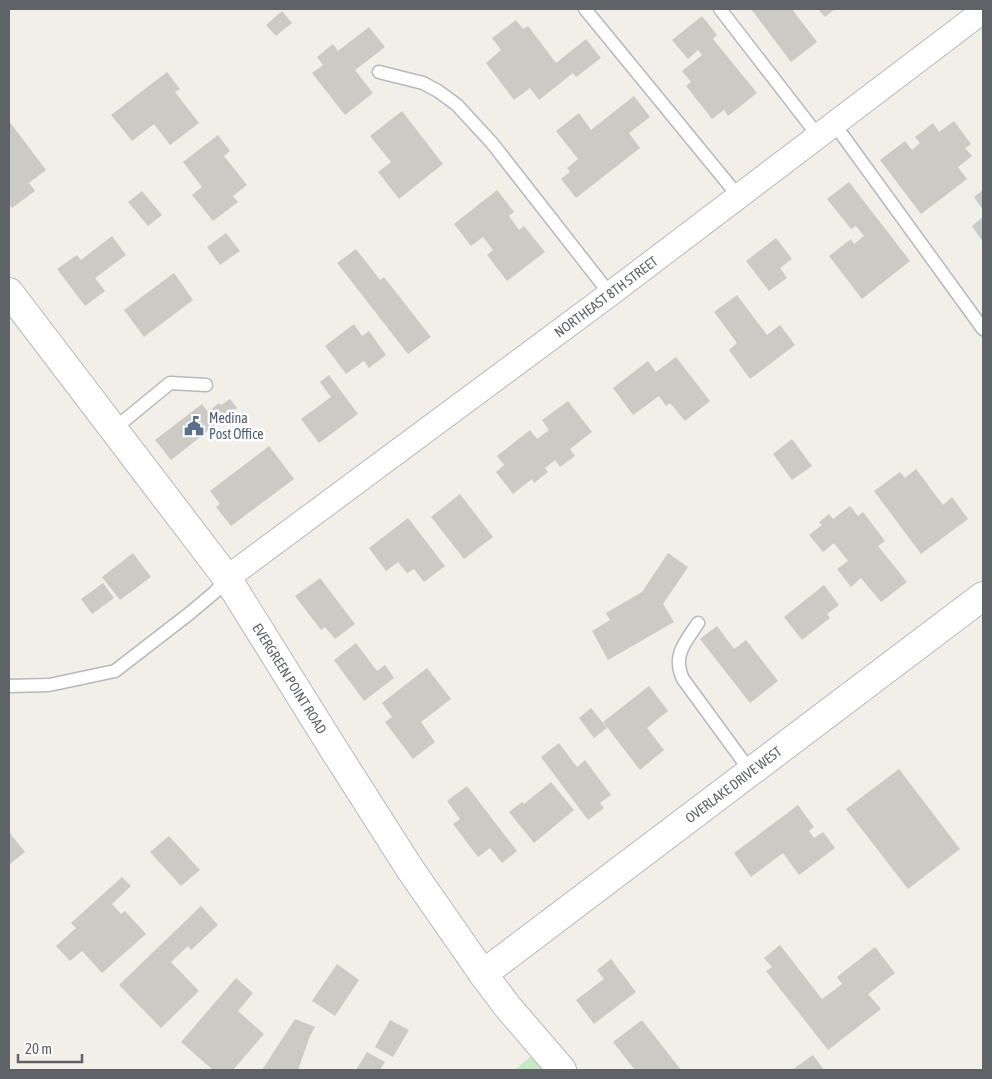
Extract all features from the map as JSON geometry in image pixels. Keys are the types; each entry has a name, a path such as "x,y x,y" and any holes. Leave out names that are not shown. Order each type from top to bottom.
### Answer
{"street":[{"name":"NORTHEAST 8TH STREET","path":"227,578 740,197 983,11"},
{"name":"EVERGREEN POINT ROAD","path":"9,292 227,578 330,745 410,869 507,1006 562,1070"},
{"name":"OVERLAKE DRIVE WEST","path":"483,974 983,596"}],"lane":[{"path":"585,9 740,197"},
{"path":"720,9 827,131 983,329"},
{"path":"379,72 423,83 457,105 492,143 610,294"},
{"path":"114,429 170,383 206,386"},
{"path":"9,686 49,685 115,671 190,613 215,592 227,578"},
{"path":"698,623 680,653 679,669 683,679 752,772"}],"green space":[{"path":"549,1040 574,1070 515,1070"}],"building":[{"path":"751,9 792,9 817,42 791,62"},
{"path":"818,9 835,9 825,17"},
{"path":"282,11 292,23 276,36 266,25"},
{"path":"702,16 717,35 713,39 757,93 728,116 724,110 712,119 686,86 691,82 682,71 702,55 698,50 688,59 672,40"},
{"path":"516,20 523,29 528,26 556,63 586,39 601,58 576,77 573,73 539,100 530,88 514,100 486,63 501,50 492,38"},
{"path":"369,27 385,47 355,70 373,93 345,115 312,73 323,65 317,57 333,44 338,51"},
{"path":"167,72 180,89 175,92 199,123 170,145 154,124 132,141 111,115"},
{"path":"634,96 650,117 629,133 640,148 576,198 561,179 570,172 567,168 578,159 556,131 579,113 591,130"},
{"path":"402,111 443,164 399,199 378,172 391,162 370,136"},
{"path":"9,121 46,170 29,183 35,191 12,208 9,204"},
{"path":"954,121 971,144 965,148 972,156 958,167 967,179 921,214 880,160 905,141 912,150 920,143 915,137 933,123 939,132"},
{"path":"218,135 230,151 224,156 247,185 233,196 238,202 213,221 192,195 202,187 183,162"},
{"path":"849,182 910,261 862,299 829,256 851,239 854,244 864,236 856,226 851,229 827,199"},
{"path":"497,190 514,212 509,216 519,230 524,226 545,252 507,281 487,255 493,250 483,237 471,246 454,224"},
{"path":"983,190 983,210 974,197"},
{"path":"142,191 162,215 148,226 128,202"},
{"path":"983,217 983,242 972,226"},
{"path":"226,233 240,251 220,265 207,247"},
{"path":"112,236 126,255 95,278 105,291 85,306 57,269 77,255 81,260"},
{"path":"776,238 792,259 780,268 787,278 769,291 746,261"},
{"path":"356,249 380,280 384,277 431,337 408,354 337,263"},
{"path":"174,273 193,300 144,337 124,310"},
{"path":"737,295 767,335 780,325 795,345 750,379 729,350 737,343 714,312"},
{"path":"354,324 362,336 369,331 386,355 369,368 364,361 346,374 325,346"},
{"path":"676,357 710,401 685,421 670,403 666,406 659,396 633,415 613,388 648,361 656,372"},
{"path":"329,375 358,414 319,443 301,419 331,397 320,382"},
{"name":"Medina Post Office","path":"230,399 237,408 171,460 155,440 202,404 208,412 219,403 221,405"},
{"path":"568,401 592,432 570,449 575,456 560,467 555,460 545,468 548,472 534,483 532,479 513,494 496,472 504,465 497,456 530,430 537,439 549,430 542,420"},
{"path":"792,439 812,466 792,480 773,454"},
{"path":"269,446 294,479 231,526 216,507 220,504 210,491"},
{"path":"916,469 943,505 952,497 968,519 921,554 874,491 900,472 905,478"},
{"path":"460,494 493,537 464,559 431,517"},
{"path":"850,506 858,516 863,512 885,541 878,546 907,582 881,602 861,578 851,587 837,569 848,561 834,543 823,552 809,535 822,525 819,522 829,514 833,519"},
{"path":"408,518 445,566 424,582 414,569 407,573 398,562 386,571 369,548"},
{"path":"133,553 151,577 120,600 102,577"},
{"path":"668,553 688,567 663,604 674,622 608,660 592,631 610,620 606,613 642,592"},
{"path":"320,578 355,624 335,639 325,627 321,630 295,596"},
{"path":"103,583 114,598 92,614 81,599"},
{"path":"824,585 839,605 827,614 830,618 802,640 784,617"},
{"path":"717,626 734,649 746,640 778,681 750,703 700,639"},
{"path":"356,643 377,671 385,665 394,678 364,701 334,660"},
{"path":"427,668 451,699 421,722 435,742 413,759 385,722 392,717 382,703"},
{"path":"649,686 668,711 647,728 664,750 640,770 603,722"},
{"path":"591,708 607,728 594,738 579,718"},
{"path":"559,743 577,767 585,760 611,795 600,803 604,808 588,820 541,757"},
{"path":"899,769 960,849 908,889 846,809"},
{"path":"551,782 574,810 534,843 509,812 522,802 524,804"},
{"path":"467,786 517,851 502,863 490,848 478,857 453,824 460,819 447,801"},
{"path":"798,805 814,827 809,831 814,838 823,832 835,848 799,875 783,853 751,877 734,853"},
{"path":"9,832 25,852 9,865"},
{"path":"169,836 200,870 181,886 150,852"},
{"path":"122,877 131,886 112,904 121,914 125,911 146,934 102,973 82,951 70,961 56,946 76,928 71,923"},
{"path":"201,906 218,925 191,950 188,946 171,962 199,991 161,1028 119,985"},
{"path":"780,945 822,999 842,984 837,977 875,947 895,973 868,994 881,1009 828,1050 766,971 772,967 764,958"},
{"path":"611,959 636,992 594,1024 576,1000 604,979 597,970"},
{"path":"337,964 359,980 335,1016 312,1001"},
{"path":"236,978 253,993 238,1011 264,1034 233,1070 213,1070 181,1042"},
{"path":"295,1019 315,1027 298,1070 262,1070"},
{"path":"390,1020 409,1030 393,1057 375,1047"},
{"path":"642,1020 681,1070 635,1070 613,1042"},
{"path":"367,1052 385,1062 380,1070 356,1070"},
{"path":"813,1055 824,1070 792,1070"}],"place":[{"name":"Medina Post Office","path":"194,426"}]}
